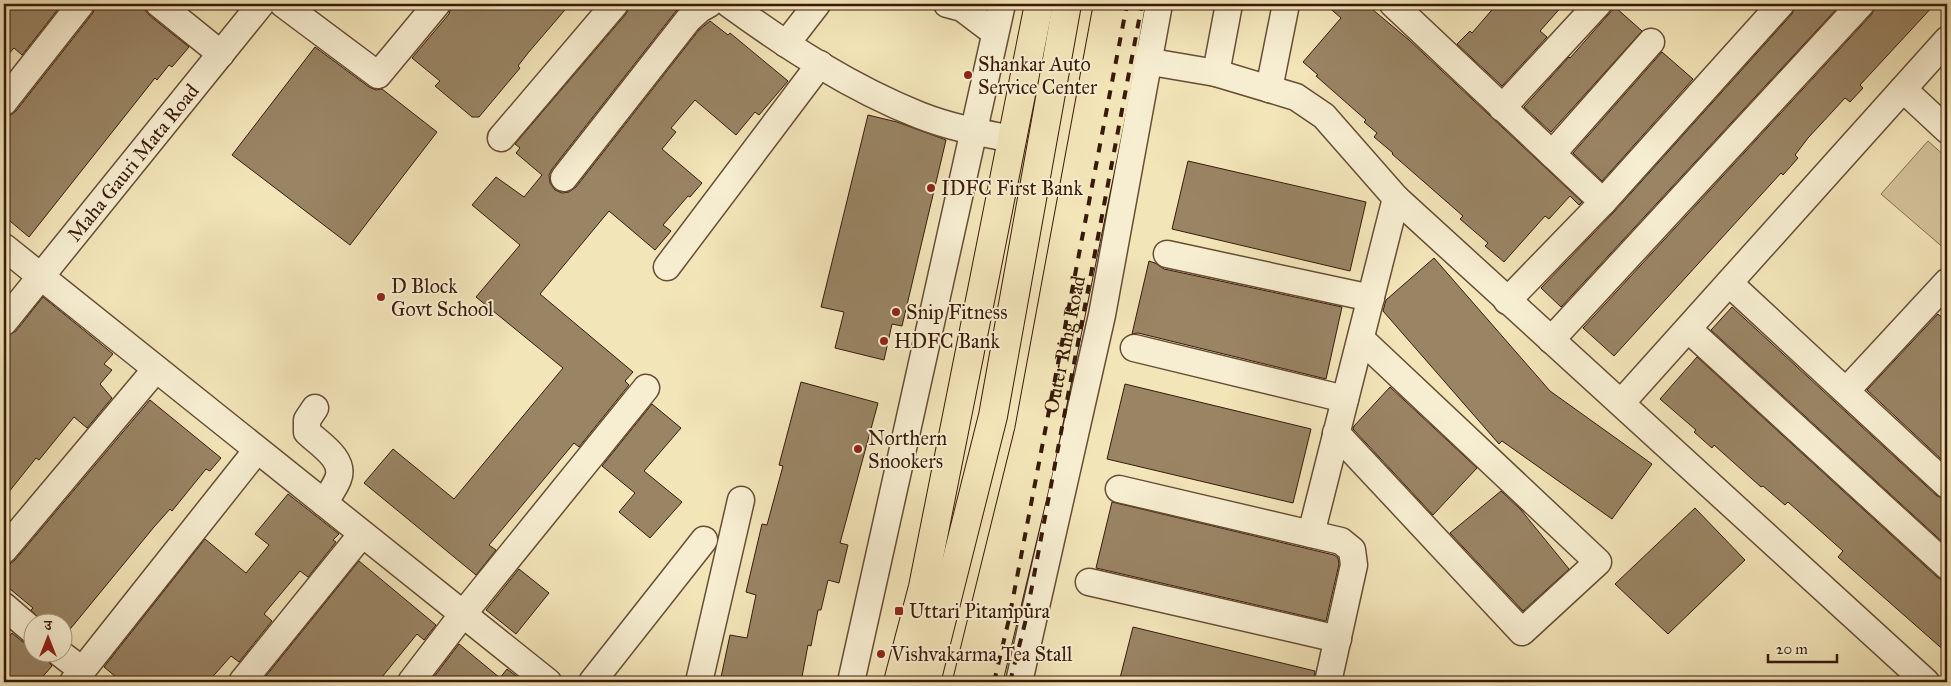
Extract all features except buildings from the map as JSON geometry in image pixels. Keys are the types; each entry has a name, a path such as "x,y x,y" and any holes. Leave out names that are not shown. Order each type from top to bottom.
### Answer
{"main road":[{"path":"898,682 923,587 1039,4"},
{"path":"926,682 993,416 1067,4"},
{"name":"Outer Ring Road","path":"967,682 1029,431 1108,4"},
{"name":"Outer Ring Road","path":"988,682 1135,59 1131,4"}],"street":[{"path":"4,102 81,4"},
{"path":"159,4 221,54"},
{"name":"Maha Gauri Mata Road","path":"4,322 261,4"},
{"path":"283,4 378,74 437,4"},
{"path":"501,138 615,4"},
{"path":"564,178 688,20 700,9 710,4"},
{"path":"729,4 786,44 862,90 887,102 921,116 974,131 1012,139"},
{"path":"786,44 816,4"},
{"path":"851,682 1002,4"},
{"path":"1019,682 1102,315 1135,59 1159,4"},
{"path":"1216,73 1229,4"},
{"path":"1269,89 1286,4"},
{"path":"1502,108 1598,4"},
{"path":"1507,301 1603,202 1781,4"},
{"path":"1551,340 1861,4"},
{"path":"957,5 995,33"},
{"path":"1409,9 1502,108 1603,202"},
{"path":"1621,403 1947,40"},
{"path":"1552,154 1651,42"},
{"path":"1135,59 1216,73 1296,97 1324,116 1396,198 1926,682"},
{"path":"667,267 820,64"},
{"path":"1903,89 1947,130"},
{"path":"1311,534 1396,198"},
{"path":"4,247 548,682"},
{"path":"1167,254 1371,298"},
{"path":"1728,283 1947,485"},
{"path":"1846,392 1943,295"},
{"path":"1688,329 1947,566"},
{"path":"1336,433 1522,632 1598,562 1361,339"},
{"path":"1134,348 1345,399"},
{"path":"4,550 156,369"},
{"path":"411,682 463,614 646,388"},
{"path":"315,408 307,420 307,432 330,452 337,463 339,477 324,503"},
{"path":"69,664 77,676 257,450"},
{"path":"1119,489 1342,541 1352,550 1354,565 1328,682"},
{"path":"699,682 741,500"},
{"path":"242,682 362,534"},
{"path":"592,682 704,540"},
{"path":"1089,582 1338,639"},
{"path":"4,606 22,621"}],"shaded area":[{"path":"1928,141 1947,158 1946,250 1881,194"}],"railway":[{"path":"994,682 1009,619 1127,4"},
{"path":"1010,682 1025,623 1142,4"}],"place":[{"name":"Shankar Auto Service Center","path":"968,75"},
{"name":"IDFC First Bank","path":"931,188"},
{"name":"D Block Govt School","path":"381,297"},
{"name":"Snip Fitness","path":"896,312"},
{"name":"HDFC Bank","path":"884,341"},
{"name":"Northern Snookers","path":"858,449"},
{"name":"Uttari Pitampura","path":"899,611"},
{"name":"Vishvakarma Tea Stall","path":"881,654"}]}
